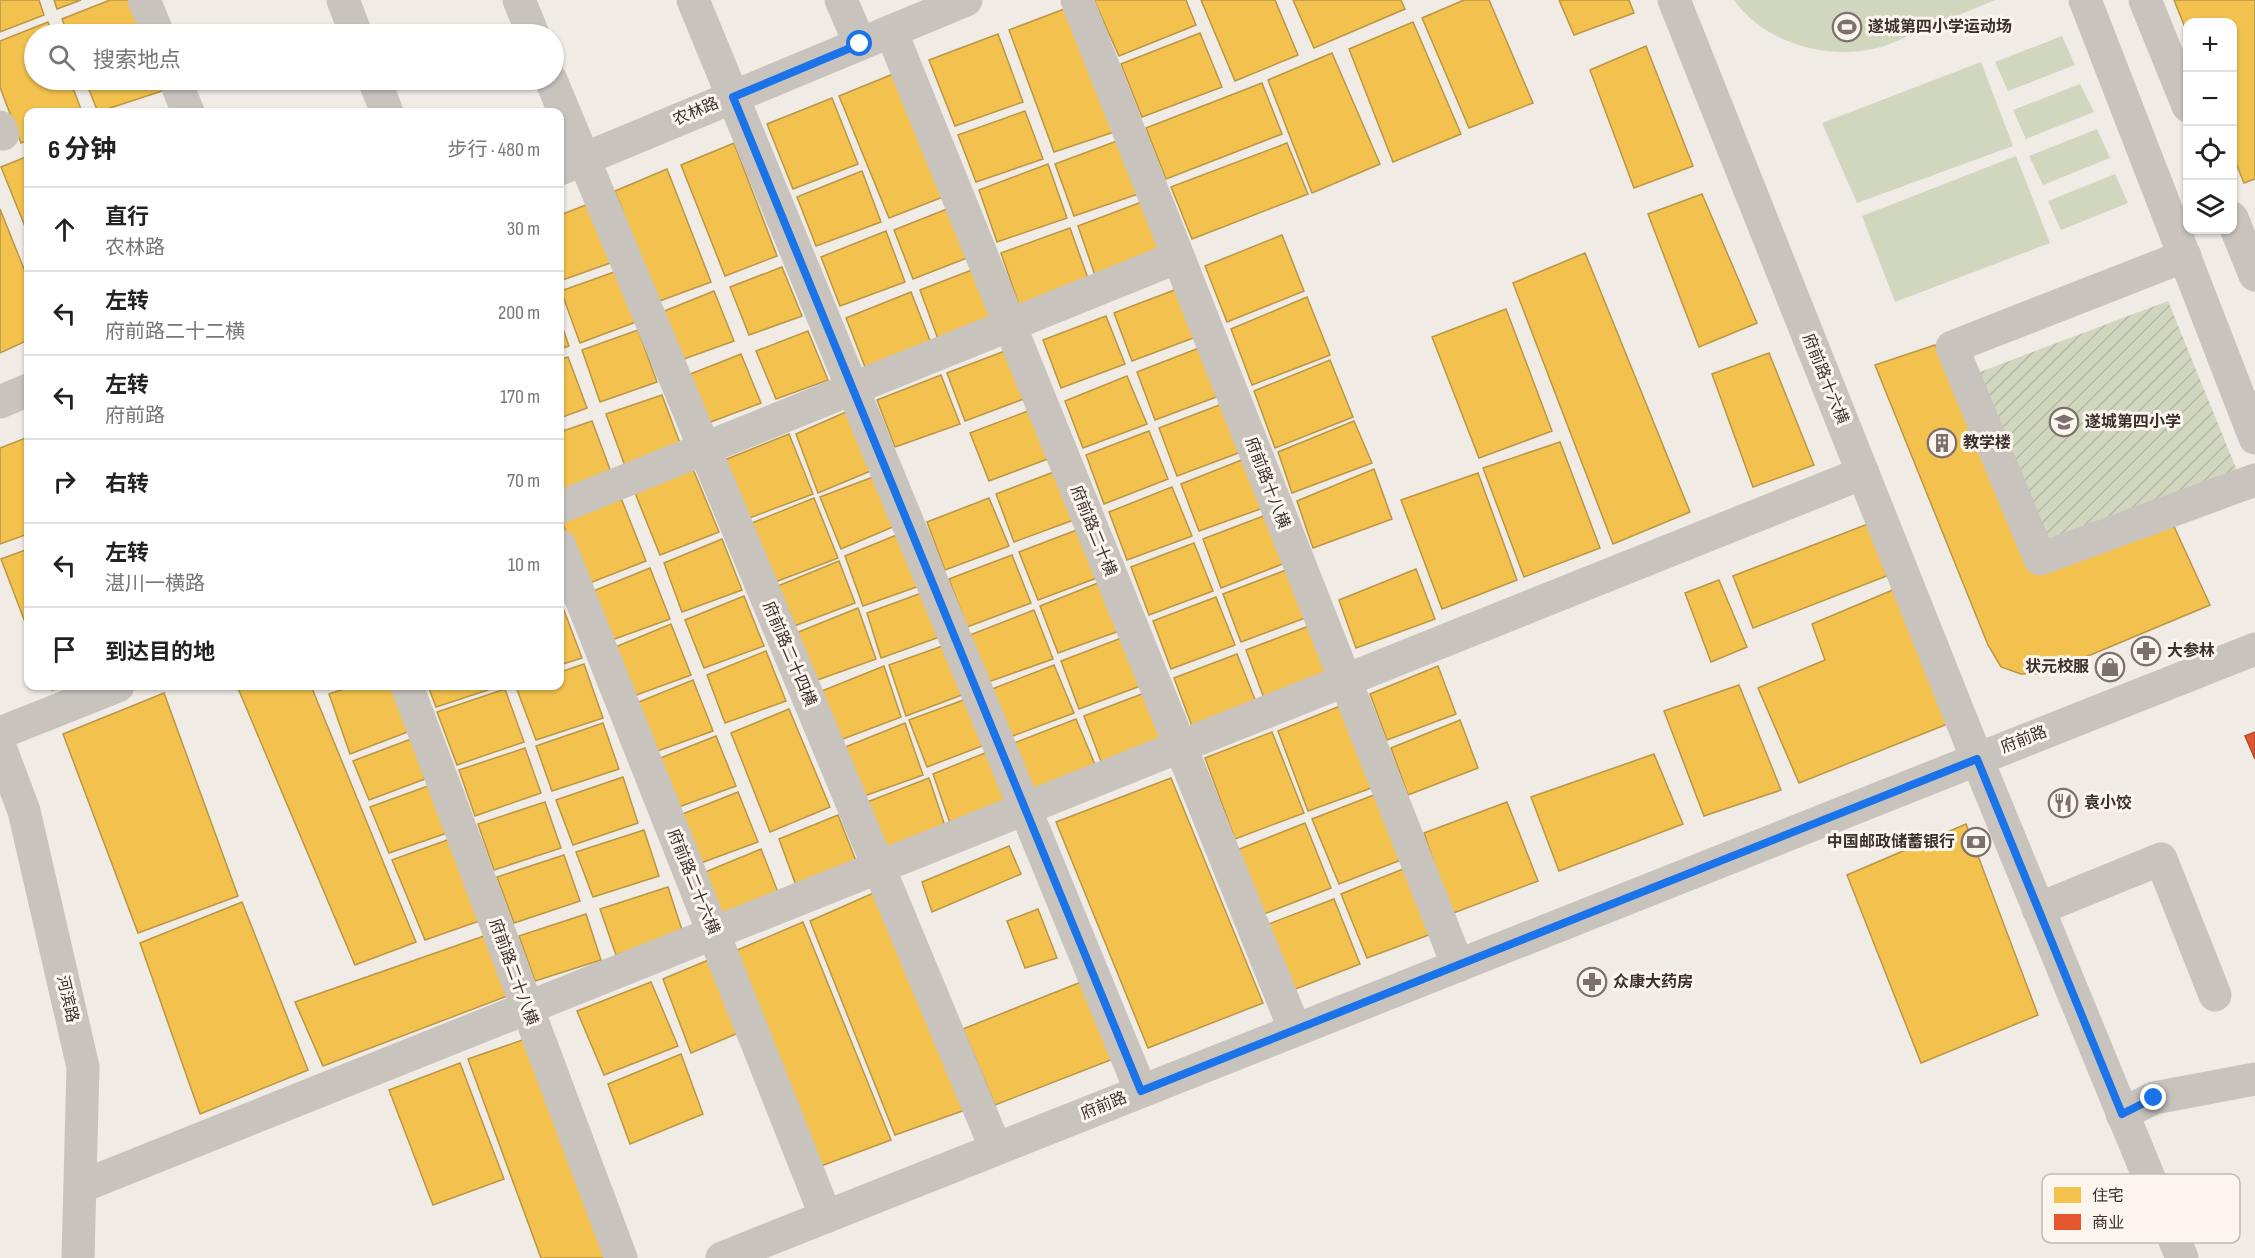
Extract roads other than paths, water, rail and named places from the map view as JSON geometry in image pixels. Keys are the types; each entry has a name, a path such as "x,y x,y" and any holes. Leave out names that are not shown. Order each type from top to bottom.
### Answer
{"street":[{"path":"144,0 154,24"},
{"path":"343,0 352,24"},
{"path":"519,0 529,24"},
{"path":"693,0 1141,1091"},
{"path":"841,0 860,44"},
{"name":"农林路","path":"571,165 966,0"},
{"name":"府前路十八横","path":"1077,0 1458,966"},
{"name":"府前路十六横","path":"1674,0 1977,759 2147,1174"},
{"path":"2085,0 2255,438"},
{"path":"2145,0 2183,96"},
{"name":"府前路二十横","path":"891,31 1295,1030"},
{"path":"179,90 186,108"},
{"path":"378,90 385,108"},
{"name":"府前路二十四横","path":"553,90 558,108"},
{"name":"府前路二十四横","path":"564,135 571,165 704,449 996,1149"},
{"path":"2237,214 2255,206"},
{"path":"2237,229 2255,275"},
{"path":"2185,256 1952,347 2040,559 2255,480"},
{"path":"564,505 1178,257"},
{"path":"0,402 24,392"},
{"path":"80,1188 1863,473"},
{"name":"府前路二十六横","path":"564,556 826,1217"},
{"name":"府前路","path":"722,1258 2255,649"},
{"path":"0,733 108,690"},
{"name":"府前路二十八横","path":"408,690 621,1258"},
{"name":"河滨路","path":"0,747 24,811 83,1067 78,1258"},
{"path":"2038,909 2161,859 2216,995"},
{"path":"2122,1114 2154,1098 2255,1079"},
{"name":"府前路十六横","path":"2176,1243 2182,1258"}],"place":[{"name":"遂城第四小学运动场","path":"1847,27"},
{"name":"遂城第四小学","path":"2064,422"},
{"name":"教学楼","path":"1942,443"},
{"name":"大参林","path":"2146,651"},
{"name":"状元校服","path":"2110,667"},
{"name":"袁小饺","path":"2063,803"},
{"name":"中国邮政储蓄银行","path":"1976,842"},
{"name":"众康大药房","path":"1592,982"}]}
